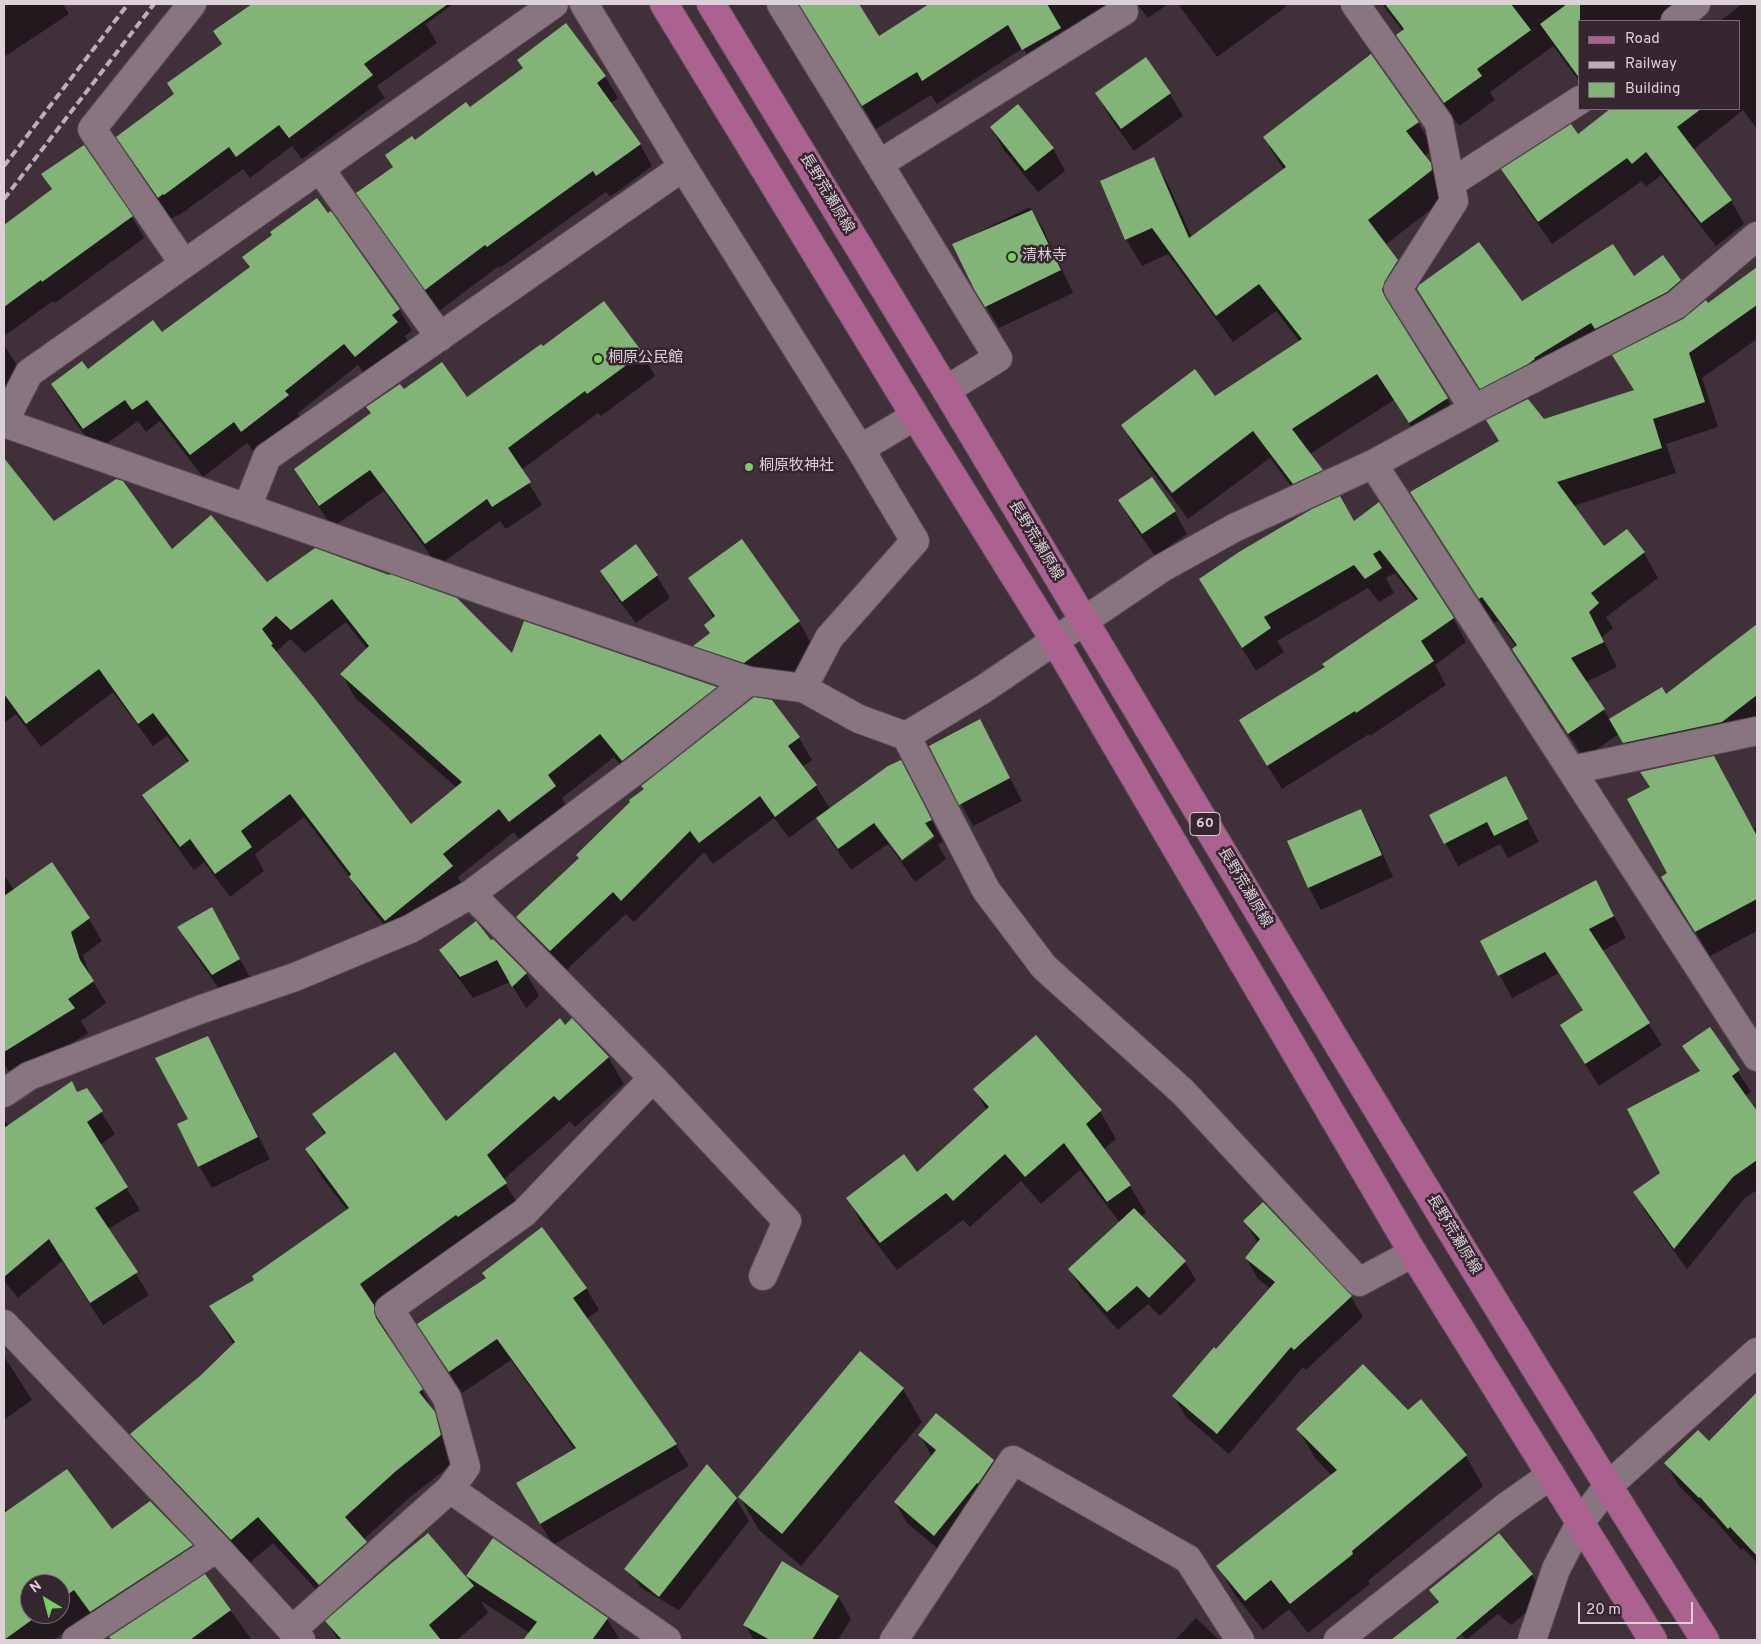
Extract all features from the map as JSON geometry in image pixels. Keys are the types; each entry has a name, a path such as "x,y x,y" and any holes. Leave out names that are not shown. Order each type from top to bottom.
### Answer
{"main road":[{"name":"60","path":"664,4 915,416 1055,641 1413,1253 1653,1640"},
{"name":"長野荒瀬原線","path":"711,4 946,390 1083,622 1383,1119 1608,1486 1705,1640"}],"street":[{"path":"184,264 92,129 192,4"},
{"path":"554,4 29,373 4,423 498,596 748,681 803,688 859,719 906,736 986,890 1044,967 1183,1092 1359,1282 1413,1253"},
{"path":"584,4 915,541 829,638 803,688"},
{"path":"781,4 998,358 946,390"},
{"path":"879,164 1124,11 1120,4"},
{"path":"1355,4 1439,122 1454,201 1398,289 1474,409"},
{"path":"1676,20 1696,4"},
{"path":"1451,183 1578,101"},
{"path":"247,508 267,457 683,167"},
{"path":"320,168 440,337"},
{"path":"906,736 982,690 1162,568 1218,536 1373,464 1474,409 1676,305 1757,236"},
{"path":"860,449 915,416"},
{"path":"1373,464 1757,1057"},
{"path":"4,1092 29,1076 199,1010 294,977 410,928 471,894 648,761 748,681"},
{"path":"1572,770 1757,731"},
{"path":"471,894 653,1078 787,1221 763,1276"},
{"path":"4,1324 297,1635 450,1489 466,1467 447,1398 389,1309 524,1213 653,1078"},
{"path":"1532,1640 1556,1569 1580,1523 1608,1486 1757,1352"},
{"path":"894,1640 1013,1460 1188,1559 1240,1640"},
{"path":"1338,1640 1507,1506 1551,1476"},
{"path":"450,1489 667,1640"},
{"path":"76,1640 217,1548"}],"building":[{"path":"252,4 448,4 364,64 373,75 289,138 279,125 236,157 229,147 158,198 116,137 174,94 167,83 222,44 213,31"},
{"path":"799,4 859,4 879,36 929,4 1047,4 1061,28 1022,50 1008,25 922,81 917,72 862,106"},
{"path":"1385,4 1511,4 1531,30 1477,69 1482,76 1444,103 1396,35 1404,29"},
{"path":"1567,4 1580,4 1580,20 1578,20 1578,76 1540,24"},
{"path":"566,23 606,76 597,83 641,144 596,176 593,171 487,247 485,245 425,290 356,193 393,167 385,155 412,136 415,140 466,102 470,107 523,68 517,60"},
{"path":"1371,54 1419,122 1406,131 1431,163 1432,170 1368,220 1398,260 1385,281 1382,290 1448,398 1409,423 1377,374 1292,429 1323,470 1293,484 1253,431 1172,493 1121,425 1195,369 1215,396 1302,339 1259,284 1216,316 1152,228 1125,240 1100,181 1154,157 1189,238 1286,167 1263,137"},
{"path":"1146,57 1171,93 1121,129 1095,93"},
{"path":"1018,104 1054,148 1025,171 990,127"},
{"path":"1609,110 1700,110 1677,127 1732,200 1701,223 1646,152 1632,164 1627,158 1538,222 1501,169 1571,124 1578,134"},
{"path":"84,145 133,216 4,307 4,225 52,189 41,174"},
{"path":"317,198 328,213 331,211 400,309 392,315 398,322 355,357 344,344 285,391 289,395 241,432 234,422 190,455 147,400 132,410 125,400 83,429 51,384 82,361 88,369 153,320 162,332 250,267 242,257 272,235 270,232"},
{"path":"1032,210 1061,270 985,307 952,244"},
{"path":"1479,242 1522,301 1613,244 1634,276 1663,255 1681,280 1667,292 1595,329 1591,323 1534,358 1528,364 1480,389 1417,289 1419,285"},
{"path":"1757,267 1757,305 1689,353 1705,402 1653,419 1662,448 1557,482 1604,546 1627,529 1645,552 1591,593 1599,603 1589,612 1604,642 1571,658 1605,709 1568,734 1512,649 1517,645 1482,597 1479,599 1410,492 1499,441 1486,420 1528,399 1544,419 1634,390 1612,355 1683,319 1706,300 1708,303"},
{"path":"604,301 643,353 587,394 585,391 508,448 531,482 492,507 487,499 425,544 370,470 319,506 294,469 371,413 366,407 400,384 404,389 442,362 467,397 541,344 543,346"},
{"path":"4,458 54,521 116,479 123,481 172,549 211,515 267,582 315,548 457,598 512,653 524,621 717,687 622,761 600,734 548,775 556,786 509,822 499,809 443,854 453,866 385,921 349,877 351,874 290,794 241,831 252,847 215,874 190,839 180,847 142,795 189,761 153,713 138,724 99,669 26,724 4,694","holes":["332,599 369,646 340,674 462,782 411,824 271,645 273,644 262,629 276,616 291,630"]},
{"path":"1152,477 1176,511 1142,534 1118,500"},
{"path":"1340,496 1354,521 1379,502 1454,618 1421,641 1434,661 1356,713 1355,711 1267,766 1239,720 1325,667 1322,664 1418,599 1380,550 1373,554 1382,568 1365,579 1354,565 1264,617 1271,628 1242,648 1199,579 1239,552 1312,509"},
{"path":"742,539 800,621 744,663 693,646 710,633 704,625 715,616 688,578"},
{"path":"636,544 658,575 622,602 600,571"},
{"path":"1757,624 1757,695 1722,722 1623,743 1609,719 1662,687 1666,694"},
{"path":"754,697 772,700 800,737 788,746 817,785 775,817 760,796 699,843 690,831 621,901 613,892 550,951 516,917 579,858 576,855 630,802 629,800 644,789 641,786"},
{"path":"980,719 1010,778 959,805 929,746"},
{"path":"1714,756 1757,836 1757,899 1695,932 1661,877 1667,873 1627,799 1650,787 1640,772"},
{"path":"901,760 932,820 925,823 934,836 902,860 874,823 838,849 816,818 888,766"},
{"path":"1506,776 1528,819 1494,836 1487,822 1444,844 1429,815"},
{"path":"1361,809 1382,855 1308,888 1287,841"},
{"path":"52,862 90,918 71,932 80,960 94,981 68,999 75,1008 4,1052 4,896"},
{"path":"1596,880 1614,916 1589,929 1650,1023 1585,1064 1560,1025 1583,1010 1545,952 1498,976 1480,941"},
{"path":"212,907 240,959 212,975 177,927"},
{"path":"476,921 491,940 493,939 527,973 512,987 497,960 460,977 439,950"},
{"path":"560,1018 565,1025 572,1018 609,1057 559,1101 554,1096 487,1155 507,1183 458,1217 456,1215 360,1284 374,1305 376,1318 423,1389 419,1392 435,1412 441,1435 396,1471 345,1517 367,1542 319,1585 258,1517 231,1540 130,1434 200,1376 235,1342 209,1306 254,1280 252,1276 349,1208 305,1149 326,1133 312,1114 395,1052 446,1121"},
{"path":"1710,1027 1740,1070 1732,1076 1757,1111 1757,1160 1733,1177 1674,1249 1633,1192 1660,1173 1627,1109 1700,1071 1682,1046"},
{"path":"1036,1035 1102,1110 1086,1124 1131,1185 1107,1202 1064,1143 1025,1177 1005,1154 953,1201 946,1193 880,1243 846,1198 904,1154 917,1172 989,1107 973,1089"},
{"path":"208,1036 258,1137 198,1167 177,1124 188,1119 155,1058"},
{"path":"72,1081 77,1092 87,1088 103,1111 87,1122 128,1187 95,1208 138,1272 90,1303 49,1239 4,1277 4,1128"},
{"path":"1263,1202 1352,1296 1294,1350 1291,1347 1217,1434 1172,1396 1214,1347 1216,1349 1275,1282 1245,1258 1260,1239 1243,1221"},
{"path":"1134,1208 1186,1261 1149,1298 1137,1286 1107,1312 1068,1269"},
{"path":"542,1227 587,1288 573,1298 677,1444 540,1524 516,1483 576,1448 497,1339 449,1372 417,1324 486,1278 482,1273"},
{"path":"860,1351 904,1388 782,1534 738,1497"},
{"path":"1363,1364 1408,1410 1421,1399 1467,1455 1352,1551 1353,1554 1290,1604 1271,1580 1245,1601 1216,1566 1337,1470 1296,1429"},
{"path":"1757,1392 1757,1556 1664,1463 1698,1430 1709,1441"},
{"path":"936,1413 994,1460 978,1484 934,1536 894,1502 936,1450 918,1435"},
{"path":"707,1464 737,1498 659,1597 624,1569"},
{"path":"67,1469 112,1529 150,1501 193,1545 90,1612 74,1590 70,1593 70,1574 20,1574 20,1624 26,1624 4,1640 4,1513"},
{"path":"428,1533 474,1586 429,1625 441,1640 342,1640 325,1621"},
{"path":"1499,1533 1533,1574 1454,1640 1391,1640 1439,1602 1429,1590"},
{"path":"493,1538 608,1618 592,1640 523,1640 537,1622 466,1576"},
{"path":"782,1561 839,1596 812,1640 770,1640 743,1625"},
{"path":"205,1574 231,1610 190,1640 112,1640 109,1637"}],"railway":[{"path":"4,166 128,4"},
{"path":"4,199 154,4"}],"place":[{"name":"清林寺","path":"1012,257"},
{"name":"桐原公民館","path":"598,359"},
{"name":"桐原牧神社","path":"749,467"}]}
